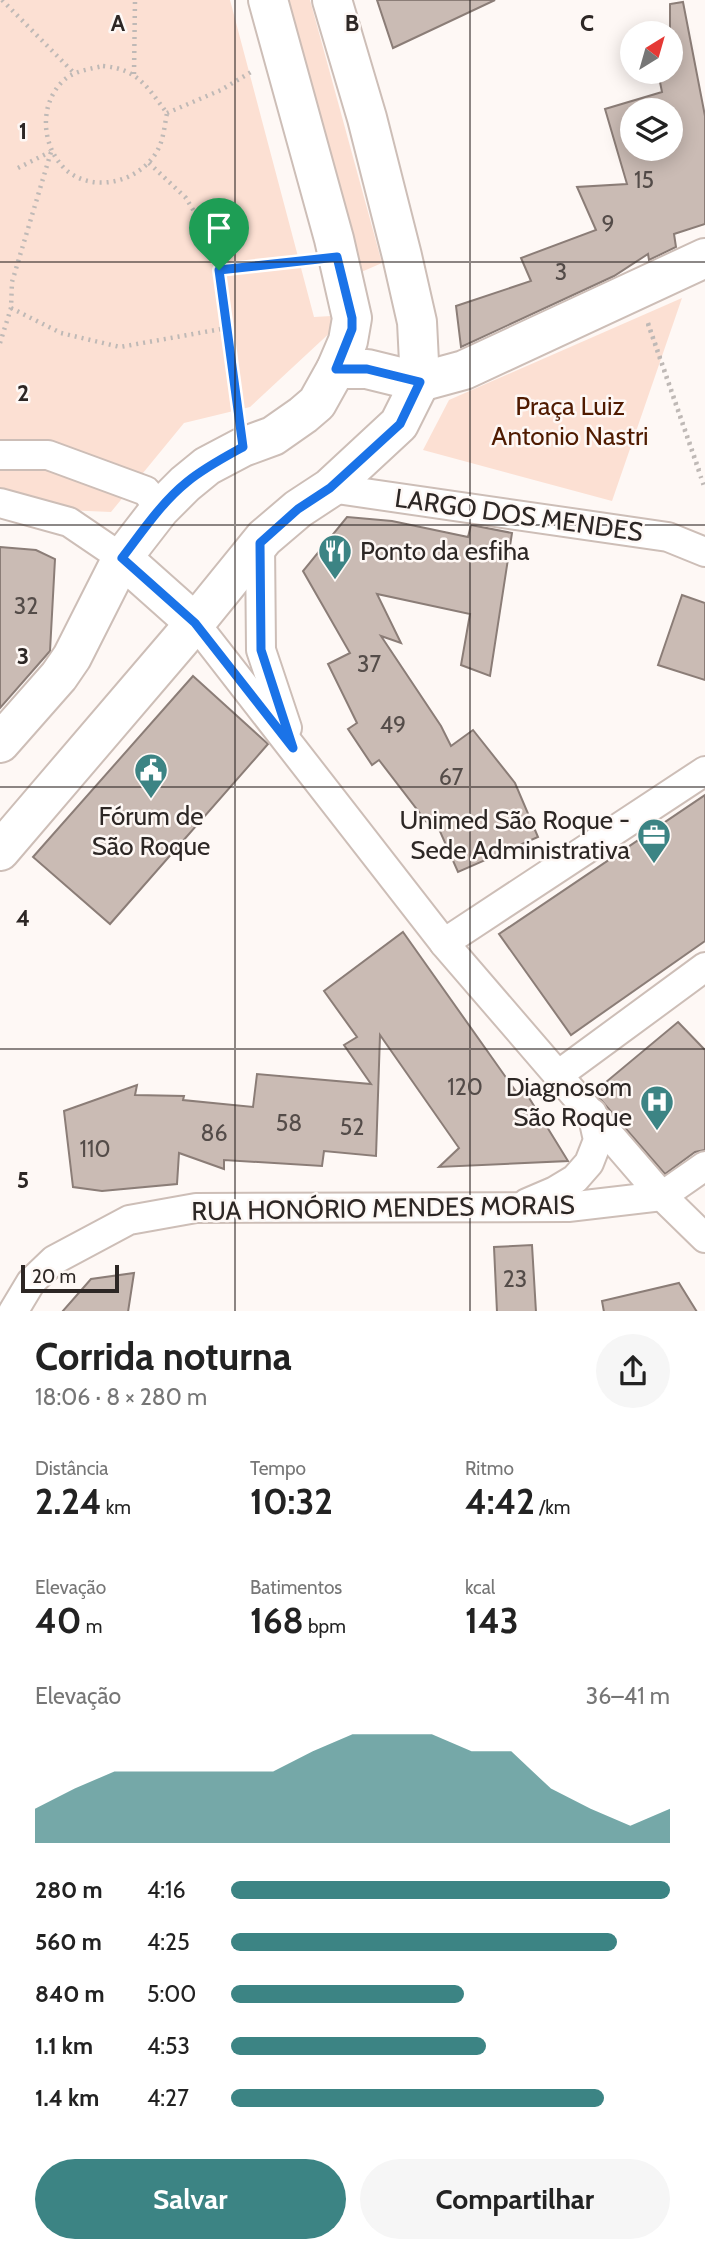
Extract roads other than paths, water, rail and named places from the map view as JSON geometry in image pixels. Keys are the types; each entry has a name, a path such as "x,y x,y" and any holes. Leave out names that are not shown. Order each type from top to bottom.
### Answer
{"main road":[{"path":"0,743 53,683 72,657 122,558 160,509 207,466 243,447 273,436 317,403 336,369 352,329 352,318 337,257 268,0"},
{"path":"0,851 260,543 298,509 330,488 400,424 420,382 417,322 402,256 367,118 332,0"},
{"path":"336,369 367,369 420,382 464,370 705,258"},
{"path":"122,558 195,623"}],"street":[{"path":"0,455 48,455 146,492 160,509"},
{"name":"LARGO DOS MENDES","path":"330,488 668,537 705,552"},
{"path":"0,503 69,522 122,558"},
{"path":"260,543 261,650 293,748"},
{"path":"195,623 444,943 662,1196 705,1238"},
{"path":"444,943 705,771"},
{"path":"558,1075 705,967"},
{"path":"517,1206 555,1191 575,1179 589,1163 598,1140 592,1114"},
{"path":"662,1196 705,1166"},
{"name":"RUA HONÓRIO MENDES MORAIS","path":"13,1311 31,1282 54,1260 129,1220 196,1208 568,1207 662,1196"}],"place":[{"name":"Ponto da esfiha","path":"335,581"},
{"name":"Fórum de São Roque","path":"151,800"},
{"name":"Unimed São Roque - Sede Administrativa","path":"654,865"},
{"name":"Diagnosom São Roque","path":"657,1132"}],"park label":[{"name":"Praça Luiz Antonio Nastri","path":"570,421"}]}
